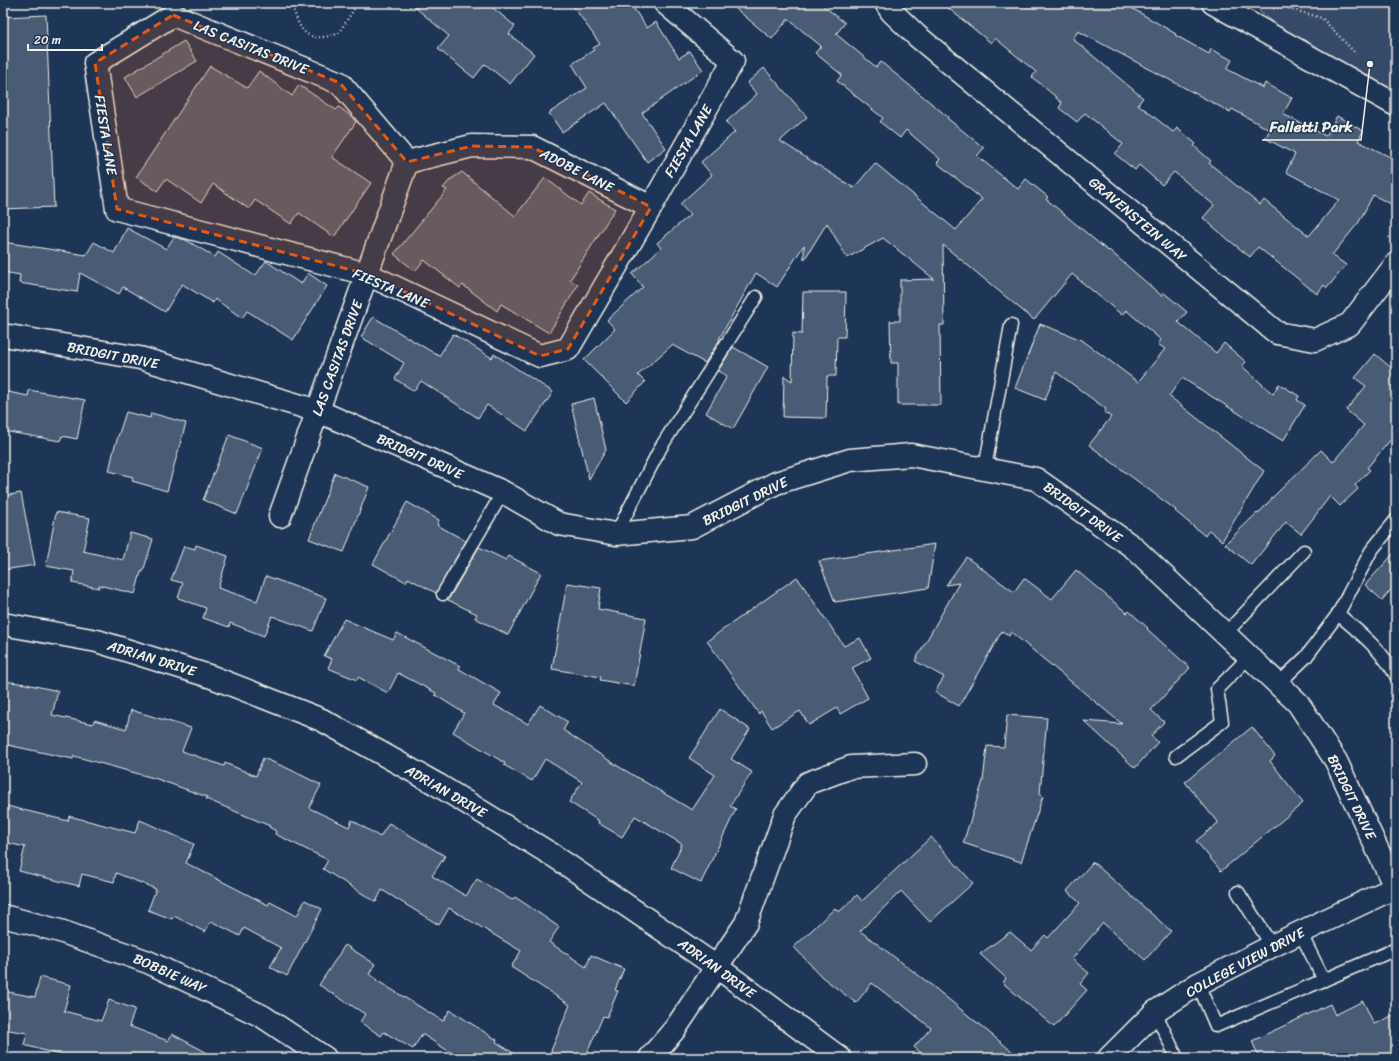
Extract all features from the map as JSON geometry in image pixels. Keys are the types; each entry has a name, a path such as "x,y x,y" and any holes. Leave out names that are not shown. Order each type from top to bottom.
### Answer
{"street":[{"name":"FIESTA LANE","path":"172,9 95,63 117,208 367,274 540,356 568,349 733,61 665,3"},
{"name":"GRAVENSTEIN WAY","path":"886,3 891,11 918,36 1277,333 1316,340 1350,324 1396,264"},
{"path":"1215,3 1396,105"},
{"name":"LAS CASITAS DRIVE","path":"172,9 340,83 407,162 280,516"},
{"name":"ADOBE LANE","path":"407,162 472,146 532,147 650,207"},
{"name":"BRIDGIT DRIVE","path":"3,335 140,358 318,411 503,492 559,524 616,534 692,527 776,483 850,460 911,455 1036,479 1133,548 1277,685 1298,703 1336,761 1396,887"},
{"name":"ADRIAN DRIVE","path":"3,624 97,641 212,677 322,720 438,785 554,856 717,967 840,1058"},
{"path":"650,1058 675,1029 746,923 785,815 808,783 851,767 915,764"},
{"name":"COLLEGE VIEW DRIVE","path":"1109,1058 1155,1012 1198,984 1300,932 1396,887"},
{"name":"BOBBIE WAY","path":"3,916 60,931 148,962 262,1016 325,1058"}],"lane":[{"path":"616,534 661,447 756,296"},
{"path":"985,468 1011,325"},
{"path":"443,594 503,492"},
{"path":"1277,685 1306,657 1338,614 1371,551 1396,520"},
{"path":"1225,634 1304,551"},
{"path":"1338,614 1368,640 1392,668 1396,676"},
{"path":"1176,756 1222,722 1217,689 1249,657"},
{"path":"1238,892 1272,946"},
{"path":"1300,932 1324,980"},
{"path":"1198,984 1216,1026 1396,949"},
{"path":"1155,1012 1177,1058"}],"path":[{"path":"291,3 300,27 307,35 326,37 338,34 358,3"},
{"path":"407,3 411,7"},
{"path":"1269,8 1284,7 1322,18 1358,56"}],"highlighted area":[{"path":"173,15 340,83 407,162 472,146 532,147 651,207 568,349 540,356 367,274 117,209 95,63"}],"shaded area":[{"path":"1257,3 1381,3 1396,10 1396,92 1291,37 1260,12"}],"building":[{"path":"410,3 487,3 515,26 509,34 534,54 510,84 485,64 474,78 438,49 449,36"},
{"path":"571,3 630,3 647,28 656,22 679,58 690,51 703,70 642,113 666,148 647,162 606,103 562,132 549,113 587,88 572,64 594,50 593,48 600,44"},
{"path":"729,3 820,3 845,23 836,34 876,67 881,62 984,148 977,156 1018,189 1026,179 1048,197 1046,199 1108,251 1109,250 1162,296 1163,292 1187,312 1178,322 1216,353 1224,343 1246,362 1242,366 1273,394 1279,384 1299,396 1297,400 1305,405 1283,441 1182,378 1169,396 1264,471 1222,541 1209,530 1205,536 1175,511 1176,510 1089,445 1111,417 1104,412 1106,409 1056,372 1045,400 1015,388 1040,324 1082,340 1138,382 1165,349 1158,344 1161,340 1126,310 1122,315 1072,274 1034,320 943,245 944,325 940,325 941,405 898,405 898,363 891,363 890,321 900,321 900,280 934,279 883,238 847,258 827,223 804,260 804,245 777,287 756,273 720,339 705,363 672,345 638,375 645,382 626,402 584,360 615,329 607,320 643,287 632,274 661,248 657,243 690,215 680,204 712,175 701,162 735,132 726,122 757,94 747,83 764,68 807,117 780,141 854,188 875,163 956,230 982,199 937,163 940,159 906,130 900,138 880,122 883,118 837,81 842,75 815,53 821,46 788,19 772,39"},
{"path":"942,3 1123,3 1209,54 1211,49 1232,60 1227,69 1263,88 1265,83 1292,98 1283,114 1326,136 1337,116 1363,131 1358,141 1396,160 1396,193 1391,204 1373,195 1359,222 1332,255 1346,265 1327,288 1324,285 1317,294 1258,247 1250,257 1203,218 1214,205 1174,172 1162,185 1139,165 1135,170 1115,154 1123,144 1085,113 1077,122 1059,108 1062,103 1056,97 1032,77 1036,72 995,38 991,43","holes":["1078,31 1230,112 1232,109 1270,130 1265,138 1295,154 1286,172 1339,200 1309,236 1264,200 1260,205 1209,163 1211,161 1194,146 1196,144 1177,128 1173,132 1138,104 1143,98 1073,39"]},
{"path":"46,15 54,207 3,209 3,17"},
{"path":"184,41 197,61 137,97 125,77"},
{"path":"210,66 247,88 259,71 292,96 299,85 336,110 339,107 356,122 332,157 371,183 334,237 299,213 291,224 255,200 249,209 213,184 201,203 166,179 157,191 136,177"},
{"path":"462,172 515,216 545,178 581,205 589,193 615,209 570,280 578,285 549,333 501,304 497,311 463,285 460,288 424,260 415,271 394,254 447,190 443,188 451,179"},
{"path":"127,228 166,249 174,237 186,240 215,257 218,252 255,276 266,261 301,284 308,273 327,286 293,340 247,311 242,318 215,299 213,303 182,284 165,312 123,287 119,294 80,273 77,292 19,283 20,275 3,272 3,242 86,255 94,242 114,253"},
{"path":"803,292 846,292 845,337 837,337 836,376 827,376 826,418 783,417 784,376 792,381 793,333 802,334"},
{"path":"373,317 439,356 453,334 492,358 494,354 553,392 527,431 487,405 478,418 421,381 414,391 395,379 404,363 361,337"},
{"path":"733,347 768,367 733,429 706,413 727,376 718,371"},
{"path":"1375,354 1396,372 1396,433 1367,468 1370,470 1355,485 1358,489 1340,506 1330,496 1301,534 1286,522 1251,565 1225,544 1257,513 1258,514 1274,496 1321,450 1333,462 1364,425 1346,410 1366,386 1355,378"},
{"path":"29,390 85,400 77,439 62,436 60,441 3,431 3,391 28,396"},
{"path":"594,398 606,450 589,479 571,404"},
{"path":"126,412 150,418 151,413 186,423 167,491 132,481 133,477 109,471 114,449"},
{"path":"229,435 263,448 237,514 203,500"},
{"path":"335,473 369,487 344,552 309,539"},
{"path":"21,493 35,565 3,570 3,496"},
{"path":"407,502 439,520 437,525 466,541 436,593 408,578 406,582 373,564"},
{"path":"56,512 90,518 83,551 123,560 130,533 153,539 135,594 99,585 99,588 72,583 74,571 46,566"},
{"path":"935,544 928,588 835,602 819,561"},
{"path":"196,545 228,556 218,588 257,601 266,576 326,598 313,631 272,616 264,636 230,623 229,627 203,618 206,608 178,598 183,583 171,580 184,546 195,549"},
{"path":"479,547 506,560 509,556 541,573 508,635 475,618 477,614 448,600"},
{"path":"1396,551 1396,584 1382,600 1365,585"},
{"path":"966,557 1014,592 1024,578 1052,599 1076,570 1127,613 1129,611 1190,668 1151,710 1164,722 1151,736 1158,742 1135,768 1084,721 1122,724 1011,632 1009,636 1002,631 959,706 935,692 944,677 915,661 959,583 946,585"},
{"path":"797,577 844,646 860,638 871,658 852,668 868,698 840,714 837,708 809,725 800,711 772,728 761,711 759,714 707,641"},
{"path":"567,583 601,588 598,609 646,618 634,686 600,680 601,677 552,669"},
{"path":"344,619 393,640 397,633 460,666 459,669 501,693 494,705 528,724 540,705 568,722 563,730 616,765 692,810 715,775 689,758 720,709 750,729 731,759 752,772 730,806 736,809 701,883 671,868 682,844 635,816 622,837 598,823 599,821 569,802 582,782 545,759 532,781 453,732 464,713 435,695 436,693 398,673 388,693 358,677 357,680 328,668 332,659 324,656"},
{"path":"3,681 58,691 52,715 93,724 94,720 126,729 131,710 191,728 182,751 224,766 225,763 256,776 263,758 287,768 321,785 309,808 349,827 352,820 380,837 389,823 445,856 432,876 466,896 477,879 512,900 515,897 559,927 549,942 586,967 591,955 624,969 615,990 618,991 607,1017 603,1016 585,1058 548,1058 570,1005 511,967 521,951 449,908 439,925 382,890 376,902 323,869 328,860 275,834 276,831 269,827 270,826 206,799 207,797 157,779 74,756 73,759 3,744"},
{"path":"1007,715 1047,718 1040,793 1043,796 1021,862 963,843 983,781 987,746 1004,747"},
{"path":"1252,727 1275,756 1270,761 1303,803 1221,871 1196,841 1218,823 1185,782"},
{"path":"3,805 68,821 69,816 135,833 140,820 194,844 186,863 268,905 270,902 297,916 305,900 322,909 287,976 270,967 281,948 244,928 240,936 211,921 205,932 174,916 172,919 148,910 156,889 116,873 114,882 82,874 79,886 19,871 25,847 3,842"},
{"path":"931,837 973,883 930,922 901,891 860,931 930,984 1020,1058 927,1058 914,1047 931,1028 899,1002 898,1003 872,983 856,1003 822,977 794,947 835,908 839,912 857,895 862,901"},
{"path":"1093,862 1171,931 1145,960 1103,923 1072,959 1089,973 1080,984 1087,990 1054,1027 1003,983 1006,978 980,954 1010,932 1031,950 1045,935 1048,938 1080,903 1067,891"},
{"path":"345,945 375,964 369,974 377,979 376,980 443,1021 450,1010 497,1040 496,1042 521,1058 459,1058 422,1034 413,1049 384,1032 381,1036 360,1022 365,1014 319,985"},
{"path":"40,977 71,985 64,1011 101,1021 109,1000 135,1009 129,1026 168,1041 172,1034 217,1058 71,1058 24,1045 27,1033 3,1029 3,991 35,997"},
{"path":"1363,1001 1374,1024 1396,1014 1396,1058 1259,1058 1252,1041 1330,1004 1335,1015"}],"place":[{"name":"Falletti Park","path":"1370,64"}]}
